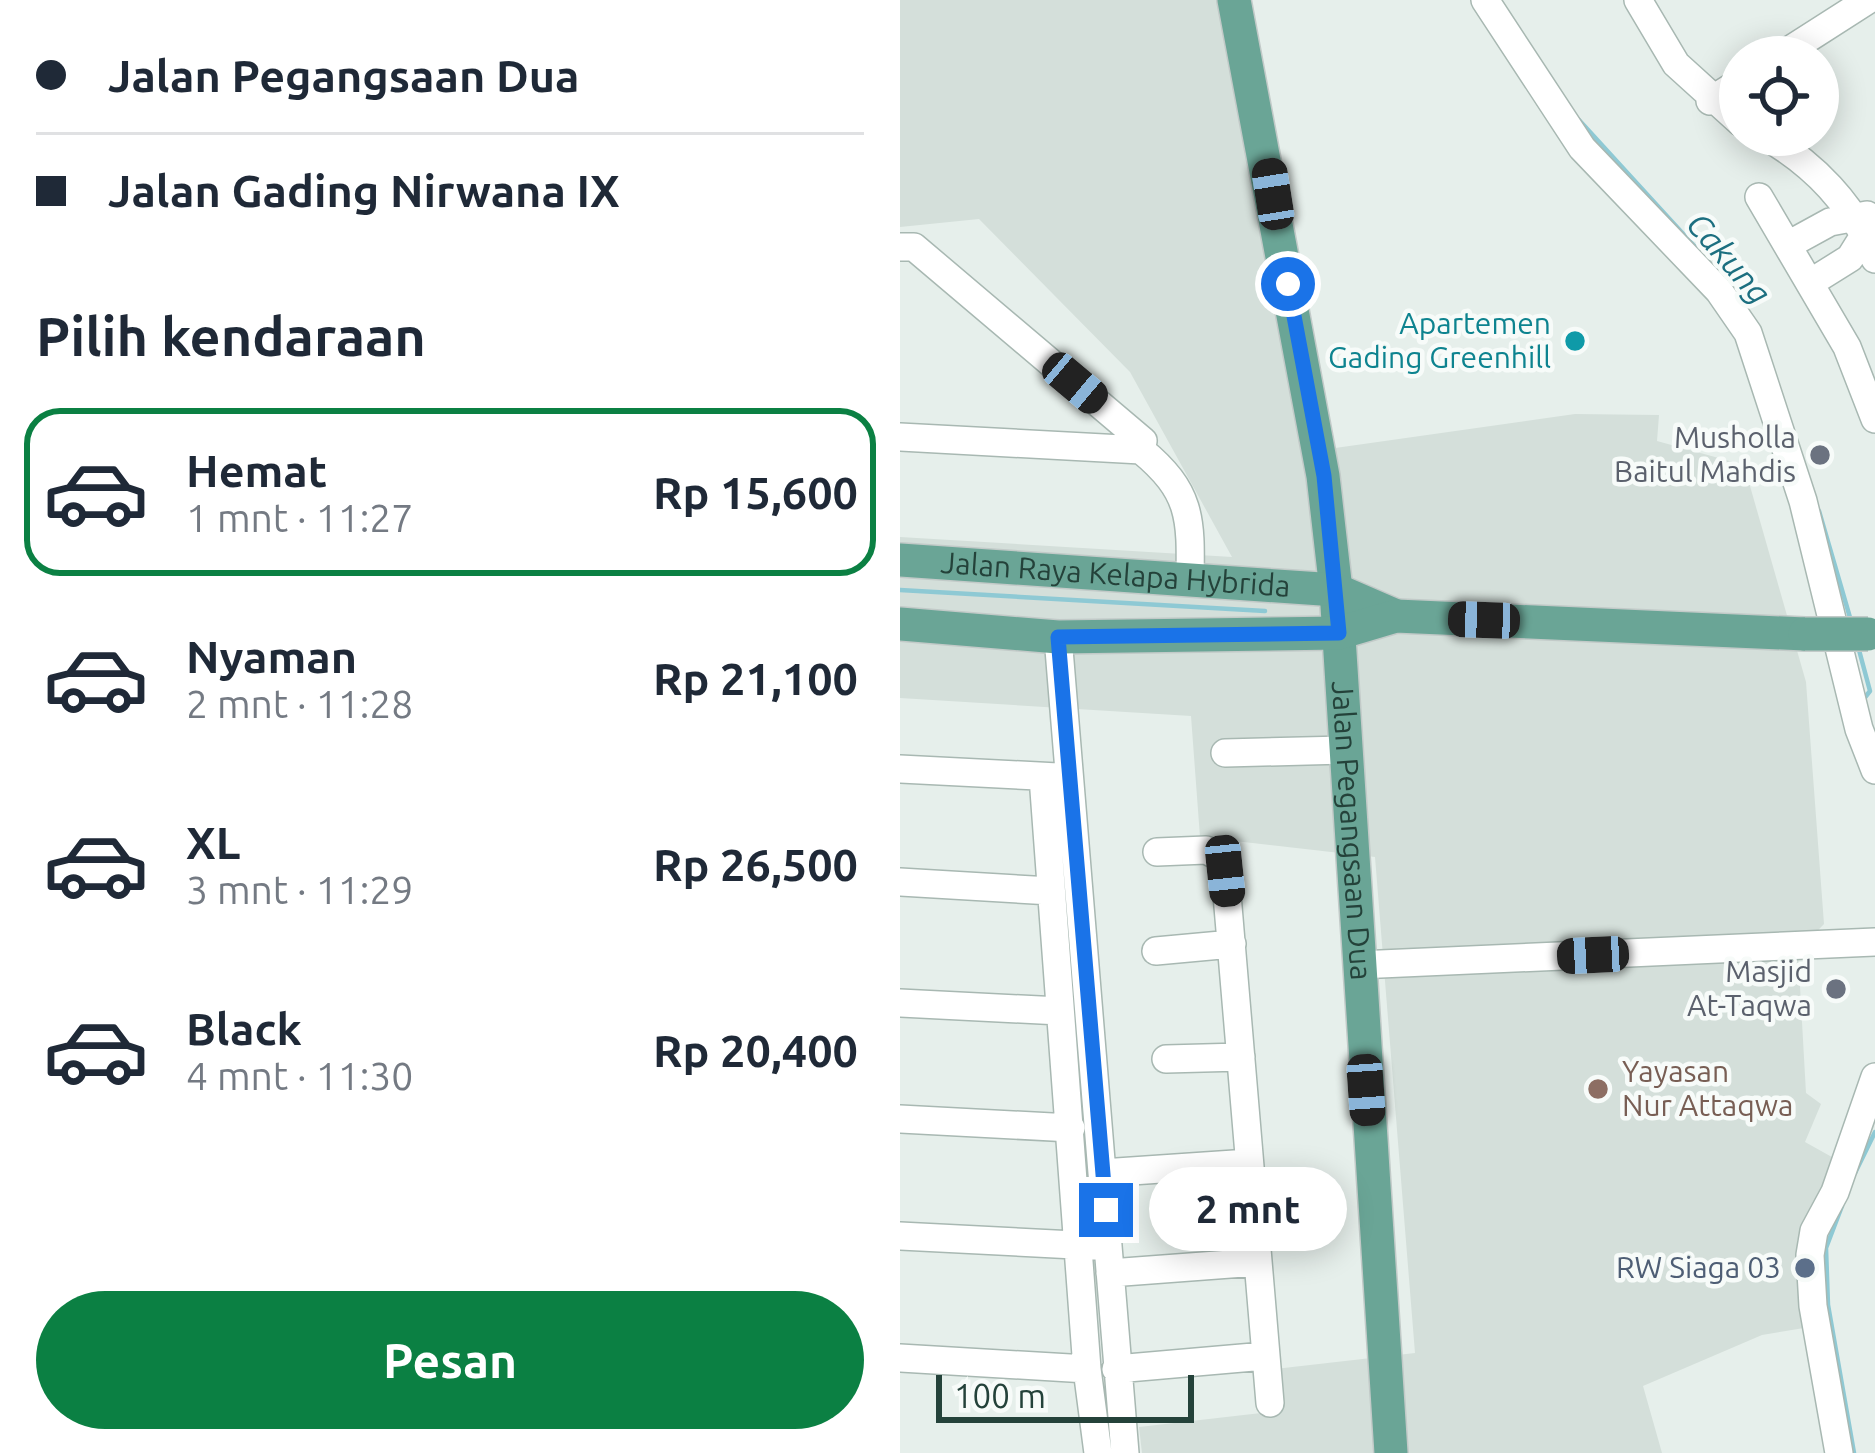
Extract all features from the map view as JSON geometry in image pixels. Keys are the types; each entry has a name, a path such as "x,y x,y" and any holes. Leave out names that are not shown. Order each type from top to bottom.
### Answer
{"main road":[{"name":"Jalan Pegangsaan Dua","path":"1234,0 1324,476 1339,633 1391,1453"},
{"name":"Jalan Raya Kelapa Hybrida","path":"900,560 1284,588 1334,574 1396,616"},
{"path":"1284,588 1310,613 1300,632"},
{"name":"Jalan Raya Kelapa Hybrida","path":"900,624 1058,637 1339,633 1396,616 1873,634"}],"street":[{"path":"1485,0 1582,148 1719,291 1748,333 1803,501 1859,729 1875,770"},
{"path":"1638,0 1676,64 1719,107"},
{"path":"1812,36 1868,0"},
{"path":"1710,101 1719,95"},
{"path":"1792,156 1820,176 1869,228"},
{"path":"1760,197 1847,347 1875,419"},
{"path":"1788,245 1830,222 1869,228"},
{"path":"1810,284 1850,258 1869,228"},
{"path":"900,247 914,247 1143,441 1141,450"},
{"path":"900,437 1141,450 1174,478 1187,504 1190,581"},
{"path":"1058,637 1052,891 1098,1453"},
{"path":"1225,753 1345,750"},
{"path":"900,770 1055,777"},
{"path":"1055,777 1102,1173 1125,1453"},
{"path":"1157,852 1206,850 1220,857 1232,944 1270,1403"},
{"path":"900,881 1052,891"},
{"path":"1358,965 1875,942"},
{"path":"1156,951 1232,944"},
{"path":"900,1003 1060,1010"},
{"path":"1166,1059 1241,1057"},
{"path":"1839,1453 1813,1306 1810,1255 1814,1231 1835,1192 1875,1077"},
{"path":"900,1119 1071,1128"},
{"path":"1102,1173 1249,1162"},
{"path":"900,1236 1079,1246 1109,1260 1257,1262"},
{"path":"1116,1369 1265,1356"},
{"path":"900,1358 1088,1370"}],"shaded area":[{"path":"900,0 1217,0 1276,167 1314,451 1575,414 1659,415 1657,441 1744,465 1806,682 1824,924 1798,951 1806,1093 1821,1104 1805,1142 1839,1161 1797,1241 1810,1327 1762,1335 1643,1386 1662,1453 1142,1453 1139,1427 1278,1411 1275,1369 1415,1353 1375,857 1200,837 1191,716 900,698 900,537 1232,557 1130,372 979,219 900,227"}],"waterway":[{"name":"Cakung","path":"1579,120 1697,249"},
{"name":"Cakung","path":"1819,511 1851,621"},
{"path":"900,590 1265,611"},
{"name":"Cakung","path":"1859,650 1870,691 1863,700"},
{"name":"Cakung","path":"1855,1173 1875,1132"},
{"name":"Cakung","path":"1842,1206 1826,1248 1828,1305 1854,1453"}],"place":[{"name":"Apartemen Gading Greenhill","path":"1575,341"},
{"name":"Musholla Baitul Mahdis","path":"1820,455"},
{"name":"Masjid At-Taqwa","path":"1836,989"},
{"name":"Yayasan Nur Attaqwa","path":"1598,1089"},
{"name":"RW Siaga 03","path":"1805,1268"}],"route":[{"path":"1106,1210 1058,637 1339,633 1324,476 1288,284"}]}
